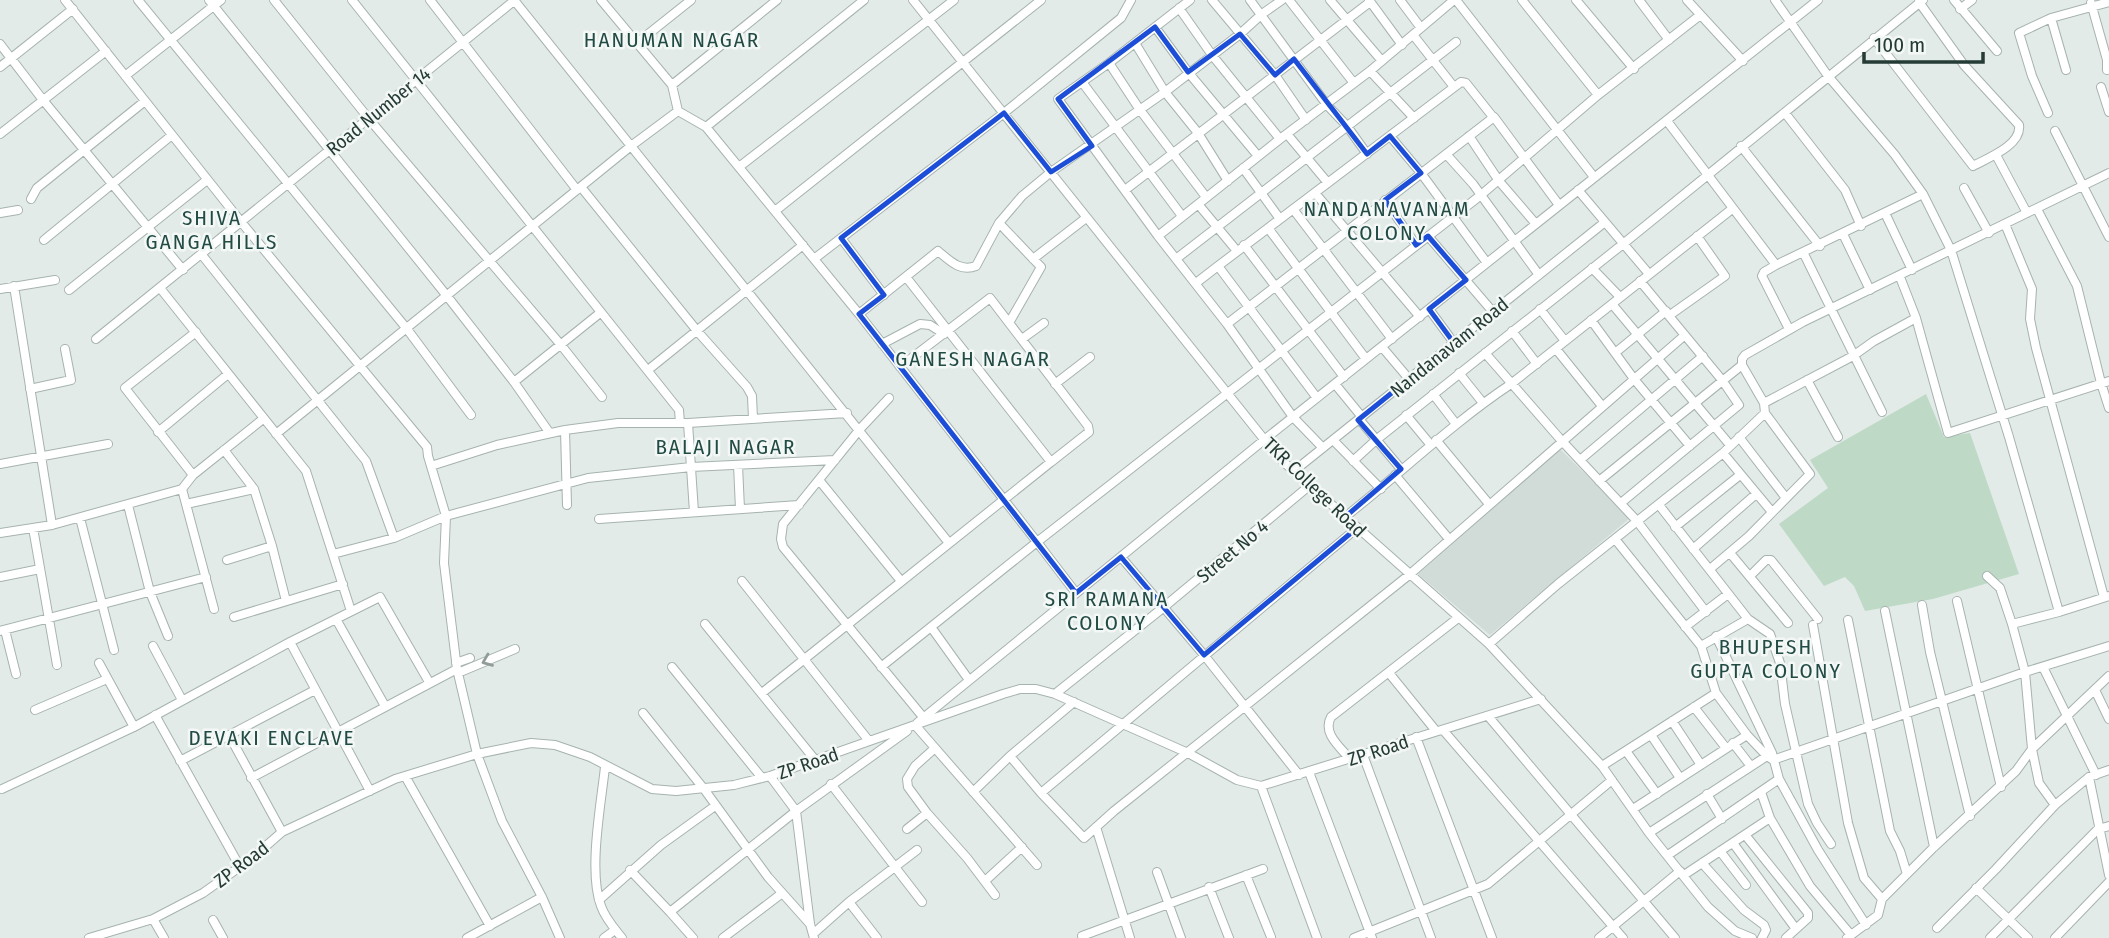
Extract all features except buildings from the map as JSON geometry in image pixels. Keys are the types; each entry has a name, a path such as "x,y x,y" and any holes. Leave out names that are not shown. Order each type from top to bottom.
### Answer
{"street":[{"path":"65,0 207,180 427,447 446,516 444,563 457,668 477,754 502,821 560,938"},
{"path":"138,0 287,186 407,329 471,415"},
{"path":"274,0 369,119 561,345 601,397"},
{"path":"352,0 531,228 679,410 684,423 691,467 694,512"},
{"path":"430,0 579,189 747,387 752,396 753,419"},
{"path":"515,0 949,543"},
{"name":"Road Number 14","path":"96,339 515,0"},
{"path":"637,43 691,0"},
{"path":"672,85 777,0"},
{"path":"706,127 864,0"},
{"name":"TKR College Road","path":"913,0 1264,440 1309,486 1489,644 1602,766 1649,833 1708,907 1735,931 1752,938"},
{"path":"739,167 954,0"},
{"path":"775,211 1041,0"},
{"path":"814,259 1004,113 1121,18 1131,0"},
{"path":"1190,0 1058,99 1158,236 1227,324 1293,417 1323,448"},
{"path":"1212,0 1275,75 1306,120"},
{"path":"1250,0 1326,105 1347,126 1367,153"},
{"path":"859,314 938,251 954,265 968,269 976,266 999,223 1022,197 1051,172 1092,146 1165,92 1240,34 1262,13 1282,0"},
{"path":"1289,0 1353,82"},
{"path":"1330,0 1382,61"},
{"path":"1400,0 1421,28"},
{"path":"1158,236 1370,71 1455,0 1594,177"},
{"path":"1522,0 1598,95"},
{"path":"1576,0 1634,69"},
{"path":"1639,0 1669,40"},
{"path":"1687,0 1743,61"},
{"path":"1775,0 1828,76 1895,155 1923,194 1951,250 2059,612"},
{"path":"670,912 831,784 915,725 1264,440 1818,0"},
{"path":"1954,0 1997,51"},
{"path":"1960,9 1972,0"},
{"path":"605,1 672,85 678,111 706,127 859,314 1076,593"},
{"path":"1125,190 1369,1 1402,45"},
{"path":"1353,461 1406,415 1623,244 1741,146 1785,113 1874,38 1921,1 1964,65 2019,125 2020,132 2016,139 1996,155 1973,166 1874,38"},
{"path":"125,76 215,2 514,382 549,432"},
{"path":"2048,113 2032,76 2019,33 2091,3 2109,2"},
{"path":"2091,3 2107,60 2107,70"},
{"path":"1179,8 1245,97 1328,183"},
{"path":"0,67 73,9"},
{"path":"881,667 1225,393 1259,370 1329,312 1499,181 1598,95 1699,16"},
{"path":"2051,18 2066,70"},
{"path":"1155,27 1188,72 1258,156"},
{"path":"1414,36 1454,87"},
{"path":"1175,258 1456,42"},
{"path":"1135,43 1165,92 1198,133 1228,181"},
{"path":"0,44 183,270"},
{"path":"0,134 106,51"},
{"path":"1108,63 1206,197"},
{"path":"1370,71 1414,118"},
{"path":"1082,82 1182,216"},
{"path":"1195,283 1461,82 1466,83 1559,205"},
{"path":"2101,87 2109,112"},
{"path":"31,199 37,188 145,101"},
{"path":"276,434 631,146 678,111"},
{"path":"1785,113 1844,191 1861,226"},
{"path":"1227,324 1493,117"},
{"path":"1667,121 1776,265"},
{"path":"2055,131 2109,237"},
{"path":"44,240 173,135"},
{"path":"1390,136 1454,216 1487,263"},
{"path":"1469,136 1499,181 1536,224"},
{"path":"1741,146 1820,246"},
{"path":"1446,154 1481,195 1539,275"},
{"path":"1996,155 2027,213"},
{"path":"1243,168 1280,219"},
{"path":"1710,569 1730,553 1810,474 1765,413 1764,402 1742,365 1745,355 1870,289 1900,277 2109,173"},
{"path":"69,290 207,180"},
{"path":"1964,188 1989,233"},
{"path":"1578,190 1649,274"},
{"path":"1315,193 1420,317"},
{"path":"1789,330 1762,276 1764,272 1923,194"},
{"path":"1385,200 1416,245"},
{"path":"1198,204 1275,288 1344,377"},
{"path":"1293,209 1392,339"},
{"path":"1345,517 1433,442 1537,364 1732,209"},
{"path":"2037,209 2077,286 2105,382 2109,408"},
{"path":"0,213 18,210"},
{"path":"1885,213 1912,270"},
{"path":"1033,259 1086,218"},
{"name":"Nandanavam Road","path":"1294,471 1605,222"},
{"path":"999,223 1041,267 1009,323"},
{"path":"2005,224 2032,289 2030,319 2048,399 2107,597 2011,624"},
{"path":"1268,228 1366,359"},
{"path":"1843,234 1870,289"},
{"path":"1428,236 1493,312"},
{"path":"1615,354 1668,313 1725,276 1697,236"},
{"path":"841,238 884,295"},
{"path":"648,370 803,246"},
{"path":"1803,252 1882,412"},
{"path":"202,255 366,461 394,538"},
{"path":"1218,266 1317,398"},
{"path":"1592,268 1620,297"},
{"path":"906,277 946,333 1051,462"},
{"path":"1900,277 1916,318 1948,433 2105,382"},
{"path":"0,289 55,280"},
{"path":"1621,503 1740,405 1640,281"},
{"path":"14,286 52,525"},
{"path":"160,288 306,471 351,611"},
{"path":"762,693 1090,432 990,298 900,367"},
{"path":"1612,304 1730,445"},
{"path":"1429,309 1454,343"},
{"path":"1540,309 1565,341"},
{"path":"514,382 600,313"},
{"path":"1764,402 1853,356 1916,318"},
{"path":"1591,320 1634,379 1690,446"},
{"path":"1022,339 1044,323"},
{"path":"882,344 920,324 930,325 946,333"},
{"path":"1512,331 1537,364"},
{"path":"193,475 125,388 196,332"},
{"path":"1010,756 1084,838 1244,705 1409,575 1561,440 1685,335"},
{"path":"1382,347 1409,379"},
{"path":"1556,348 1602,406"},
{"path":"30,389 71,380 65,349"},
{"path":"1485,353 1637,521 1706,612"},
{"path":"1580,460 1703,356"},
{"path":"1055,384 1090,357"},
{"path":"1599,481 1742,365"},
{"path":"1459,373 1483,403"},
{"path":"159,432 229,374"},
{"path":"1807,380 1838,437"},
{"path":"1335,384 1449,539"},
{"path":"1433,394 1456,424"},
{"path":"889,398 860,429 783,524 780,539 783,547 923,717"},
{"path":"431,466 497,444 549,432 618,423 684,423 847,413"},
{"path":"1489,644 1558,584 1723,453 1765,413"},
{"path":"1406,415 1489,504"},
{"path":"0,533 52,525 182,489 193,475 263,419"},
{"path":"565,430 567,505"},
{"path":"1739,437 1786,498"},
{"path":"1333,440 1381,489"},
{"path":"0,464 108,444"},
{"path":"224,450 254,489 286,601"},
{"path":"1723,453 1772,512"},
{"path":"333,554 394,538 446,516 588,478 691,467 835,460"},
{"path":"737,465 740,509"},
{"path":"1675,527 1740,475"},
{"path":"819,480 901,582"},
{"name":"Street No 4","path":"1055,694 1309,486"},
{"path":"182,489 214,609"},
{"path":"186,504 254,489"},
{"path":"1693,548 1756,494"},
{"path":"128,505 150,592 168,636"},
{"path":"599,519 799,505"},
{"path":"1659,505 1748,619 1770,635 1775,643 1785,704 1808,804 1816,823 1831,844"},
{"path":"80,517 114,650"},
{"path":"33,528 57,665"},
{"path":"1041,793 1357,528"},
{"path":"1615,539 1701,646 1716,693 1747,735 1770,758 1818,850 1866,925"},
{"path":"228,560 272,547"},
{"path":"1730,553 1751,575 1788,623"},
{"path":"1121,557 1204,655 1299,775"},
{"path":"1751,575 1766,560 1771,560 1816,622 1832,740 1848,823 1864,878 1882,899"},
{"path":"0,577 40,569"},
{"path":"1987,576 2000,588 2011,624 2025,672 2032,749 2039,783 2055,805"},
{"path":"16,674 3,631 206,577"},
{"path":"742,581 869,741"},
{"path":"234,617 343,584"},
{"path":"1685,627 1728,594"},
{"path":"2,789 134,727 290,642 380,597 429,682"},
{"path":"1957,601 2001,787"},
{"path":"1922,605 1970,816"},
{"path":"1885,611 1934,847"},
{"path":"1349,759 1328,731 1327,724 1331,717 1458,618"},
{"path":"336,619 385,706"},
{"path":"1701,646 1748,619"},
{"path":"1848,620 1890,831 1907,874"},
{"path":"705,624 816,761"},
{"path":"930,627 969,680"},
{"path":"1716,636 1772,753 1770,758"},
{"path":"290,642 370,791"},
{"path":"153,646 182,701"},
{"path":"1649,833 1750,765 2109,646"},
{"path":"251,778 457,668 515,649"},
{"path":"457,668 470,658"},
{"path":"99,663 134,727"},
{"path":"672,667 796,811 813,936 849,902 917,850"},
{"path":"2043,667 2069,715 2093,776 2098,828 2109,875"},
{"path":"1389,673 1623,938"},
{"path":"1761,792 1770,818 1810,886 1849,937 1878,915 1882,899 1934,847 2001,787 2032,749 2109,676"},
{"path":"35,710 107,679"},
{"name":"ZP Road","path":"89,938 153,919 203,893 282,832 405,775 477,754 531,743 555,745 582,754 652,789 704,789 766,777 1020,689 1036,689 1074,702 1188,753 1237,780 1261,786 1541,699"},
{"path":"180,761 315,690"},
{"path":"2095,690 2109,719"},
{"path":"1602,766 1716,693"},
{"path":"973,792 1010,756 1074,702"},
{"path":"1694,707 1750,765"},
{"path":"643,713 704,789 780,894 810,924"},
{"path":"155,715 240,867"},
{"path":"1488,716 1569,814 1646,900 1675,938"},
{"path":"1672,721 1701,765"},
{"path":"915,725 1037,865"},
{"path":"1651,735 1680,778"},
{"path":"1633,809 1747,735"},
{"path":"229,736 282,832"},
{"path":"1416,737 1492,938"},
{"path":"935,748 915,766 907,779 908,787 995,895"},
{"path":"1626,751 1657,793"},
{"path":"1363,755 1431,938"},
{"path":"605,767 596,866 599,900 605,917 622,938"},
{"path":"1937,928 2055,805 2093,776 2109,770"},
{"path":"1309,772 1371,935"},
{"path":"405,775 490,926"},
{"path":"1668,856 1779,779"},
{"path":"1354,938 1371,935 1488,884 1612,780"},
{"path":"831,784 922,902"},
{"path":"1261,786 1317,938"},
{"path":"1707,794 1722,819"},
{"path":"599,900 630,870 715,806"},
{"path":"907,830 927,813"},
{"path":"1599,938 1682,873 1746,836 1770,818"},
{"path":"1990,938 2098,828 2109,826"},
{"path":"1096,827 1130,938"},
{"path":"1746,836 1808,913 1808,918 1786,938"},
{"path":"1733,843 1796,929"},
{"path":"985,881 1022,847"},
{"path":"1720,851 1746,885"},
{"path":"1702,863 1744,910 1764,925 1766,930 1762,938"},
{"path":"1082,936 1263,869"},
{"path":"630,870 693,938"},
{"path":"1157,872 1181,938"},
{"path":"1246,875 1272,937"},
{"path":"2055,938 2109,882"},
{"path":"1209,887 1229,938"},
{"path":"1976,888 2028,938"},
{"path":"723,938 780,894"},
{"path":"467,938 542,897"},
{"path":"849,902 877,938"},
{"path":"153,919 164,938"},
{"path":"213,920 223,938"},
{"path":"604,938 615,930"}],"highlighted area":[{"path":"1155,27 1188,72 1240,34 1275,75 1294,59 1367,154 1390,136 1421,173 1385,200 1416,245 1428,236 1466,280 1429,309 1454,343 1358,420 1401,469 1345,517 1357,528 1204,655 1121,557 1076,593 859,314 884,295 841,238 1004,113 1051,172 1092,146 1058,99"}],"shaded area":[{"path":"1560,449 1630,518 1490,635 1418,574"}],"green space":[{"path":"1926,394 1944,437 1970,433 2019,574 1933,599 1865,611 1854,586 1845,577 1824,586 1779,524 1828,488 1810,460"}],"district":[{"name":"HANUMAN NAGAR","path":"672,40"},
{"name":"NANDANAVANAM COLONY","path":"1387,221"},
{"name":"SHIVA GANGA HILLS","path":"212,230"},
{"name":"GANESH NAGAR","path":"973,359"},
{"name":"BALAJI NAGAR","path":"726,447"},
{"name":"SRI RAMANA COLONY","path":"1107,611"},
{"name":"BHUPESH GUPTA COLONY","path":"1766,659"},
{"name":"DEVAKI ENCLAVE","path":"272,738"}]}
